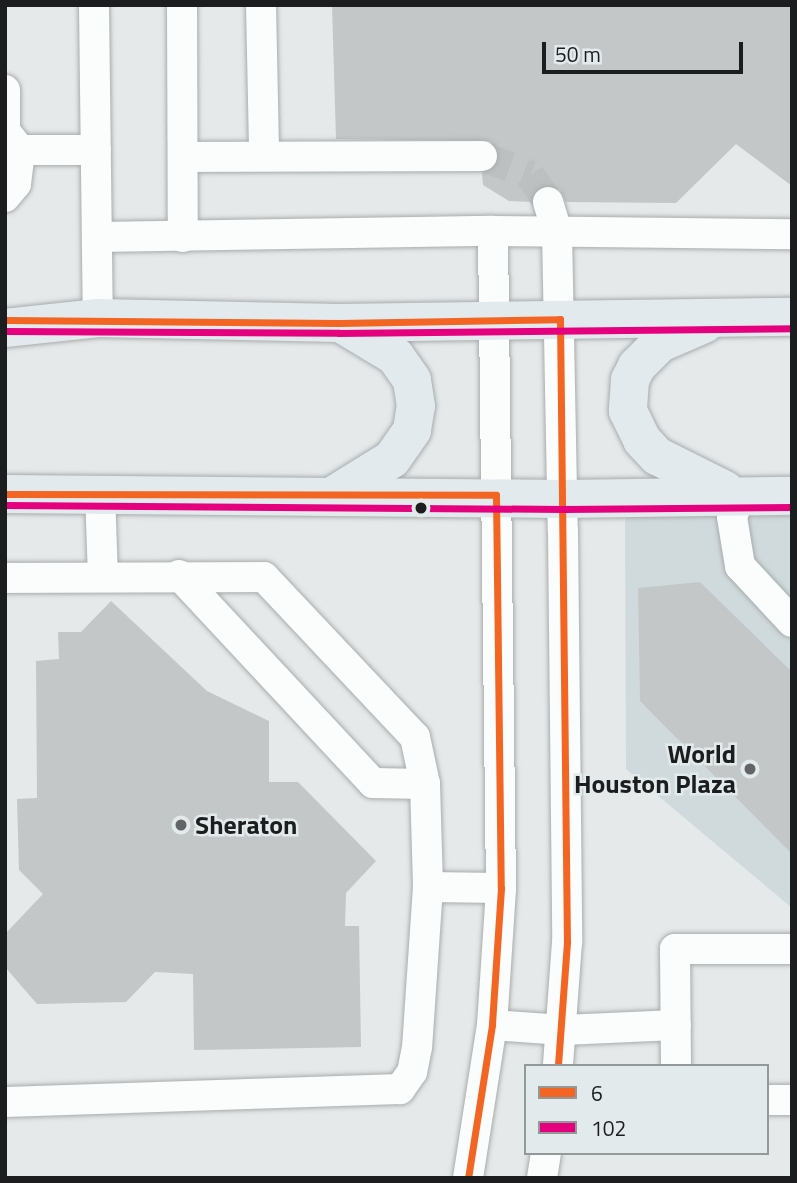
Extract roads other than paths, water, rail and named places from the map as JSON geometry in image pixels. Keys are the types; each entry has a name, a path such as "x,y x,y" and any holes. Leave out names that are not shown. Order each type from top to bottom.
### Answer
{"highway":[{"path":"727,317 660,343 630,380 628,411 642,440 657,456 680,471 740,496"},
{"path":"5,328 98,318 339,323 792,317"},
{"path":"332,496 392,459 412,430 415,406 412,380 396,356 339,323"},
{"path":"5,494 100,492 332,496 496,495 563,499 792,496"}],"street":[{"path":"94,5 98,318"},
{"path":"182,5 183,237"},
{"path":"261,5 264,154"},
{"path":"5,90 16,184 5,197"},
{"path":"10,138 96,150"},
{"path":"184,157 264,154 482,156"},
{"path":"548,202 558,231 563,499 567,942 563,1030 558,1064"},
{"path":"97,237 493,231 792,234"},
{"path":"468,1178 492,1025 500,888 497,320 493,231"},
{"path":"100,492 103,576"},
{"path":"740,496 732,517 740,566 792,622"},
{"path":"179,575 373,783 425,784"},
{"path":"5,578 179,575 264,577 415,737 425,784 428,887 417,1047 411,1072 400,1089 5,1102"},
{"path":"428,887 500,888"},
{"path":"676,1064 676,949 792,948"},
{"path":"492,1025 563,1030 676,1025"},
{"path":"769,1100 792,1100"},
{"path":"542,1178 546,1155"}],"tunnel":[{"path":"482,156 530,175 548,202"}],"place":[{"name":"World Houston Plaza","path":"750,769"},
{"name":"Sheraton","path":"181,825"}]}
